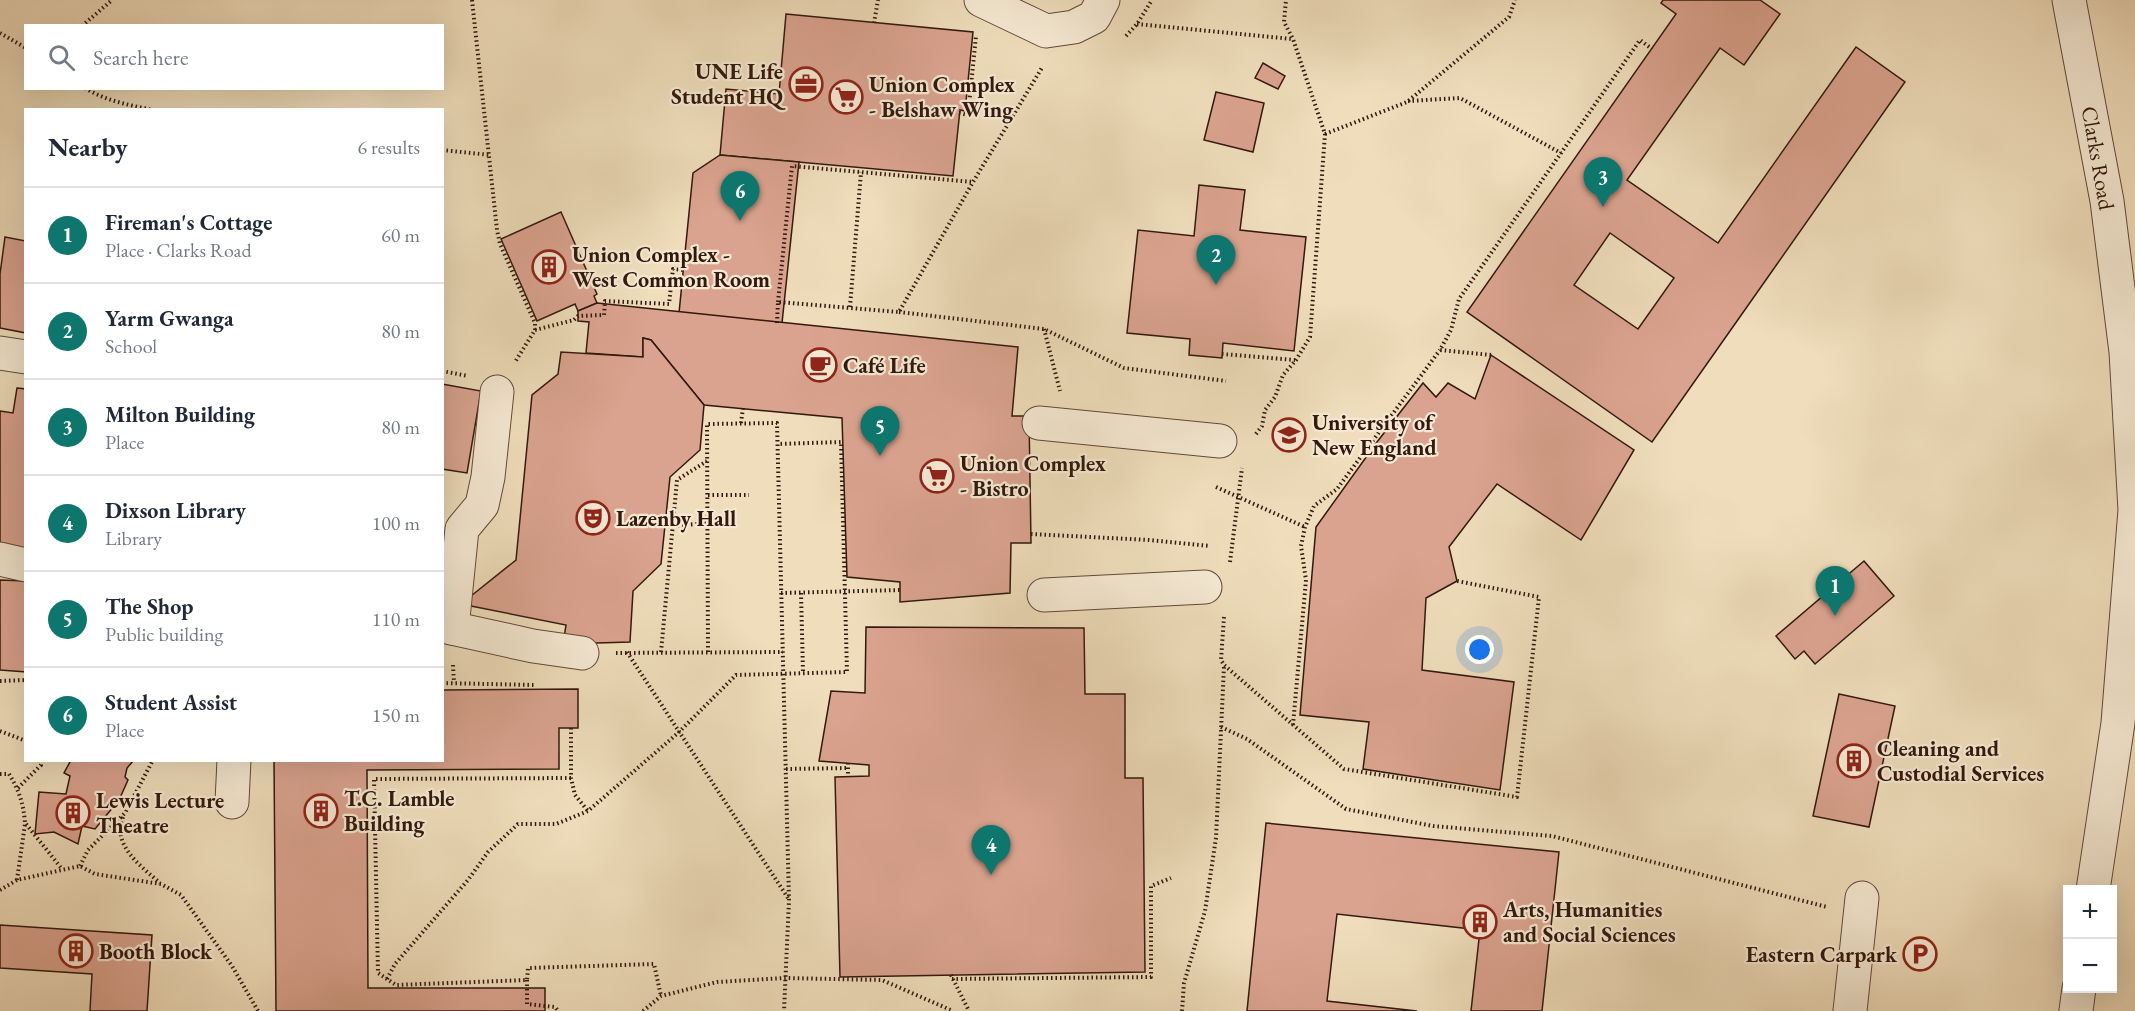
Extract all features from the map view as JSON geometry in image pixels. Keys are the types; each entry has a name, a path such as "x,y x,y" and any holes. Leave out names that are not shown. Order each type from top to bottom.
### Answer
{"street":[{"path":"981,0 1046,31 1074,27 1094,17 1103,0"},
{"name":"Clarks Road","path":"2069,0 2108,213 2126,352 2135,510 2118,723 2094,885"},
{"path":"0,352 24,357"},
{"path":"497,392 489,477 482,505 462,529 447,627 533,646 582,653"},
{"path":"1051,412 1231,452"},
{"path":"0,559 24,565"},
{"path":"1044,595 1215,599"},
{"path":"232,802 234,762"},
{"path":"1851,1011 1861,907"},
{"path":"2076,1011 2078,993"}],"path":[{"path":"84,24 112,0"},
{"path":"472,0 500,244 533,317 535,330 510,370 498,380 497,392"},
{"path":"874,23 878,0"},
{"path":"1253,438 1262,426 1265,410 1275,397 1283,375 1296,360 1310,337 1325,134 1293,39 1284,22 1286,0"},
{"path":"1407,102 1509,17 1515,0"},
{"path":"1137,24 1293,39"},
{"path":"0,33 24,47"},
{"path":"959,113 968,115 977,33"},
{"path":"1293,725 1306,580 1301,546 1305,527 1314,506 1337,489 1440,350 1451,330 1459,299 1640,40 1652,49"},
{"path":"899,312 1046,59"},
{"path":"88,90 108,99 145,108"},
{"path":"1325,134 1407,102 1460,98 1561,153"},
{"path":"444,150 490,155"},
{"path":"777,323 792,166 973,182"},
{"path":"850,307 861,172"},
{"path":"535,330 574,320 578,316 604,315 605,301 669,304 673,268 683,270"},
{"path":"778,302 850,307 1044,329 1124,368 1226,381"},
{"path":"1044,329 1051,412"},
{"path":"1440,350 1491,355"},
{"path":"1222,354 1296,360"},
{"path":"741,423 743,408"},
{"path":"708,652 707,424 777,423 789,900 784,1011"},
{"path":"387,979 394,964 468,880 488,852 518,824 556,824 588,812 678,733 736,675 847,672 841,442 778,444"},
{"path":"1230,565 1238,497 1231,452"},
{"path":"661,652 677,480 708,460"},
{"path":"1216,487 1305,527"},
{"path":"708,495 749,495"},
{"path":"673,526 708,523"},
{"path":"1031,534 1149,540 1209,546"},
{"path":"1215,599 1221,660 1224,665 1344,769 1517,797 1539,597 1457,581"},
{"path":"782,593 900,590"},
{"path":"801,593 803,672"},
{"path":"627,652 789,900"},
{"path":"582,653 783,652"},
{"path":"1182,1011 1184,983 1205,911 1216,838 1224,665"},
{"path":"0,681 24,680"},
{"path":"444,683 536,685"},
{"path":"1221,727 1247,739 1346,809 1433,826 1552,836 1861,907"},
{"path":"571,728 571,778 576,795 588,812"},
{"path":"0,731 24,740"},
{"path":"18,788 41,765 41,762"},
{"path":"152,762 120,824 124,846 131,856 161,884 181,895 232,966 258,1011"},
{"path":"786,769 848,766 848,777"},
{"path":"0,774 9,774 18,788 25,824 17,880"},
{"path":"527,980 396,985 378,973 374,779 571,778"},
{"path":"80,866 88,850 125,813"},
{"path":"25,824 62,869"},
{"path":"0,890 17,880 80,866 95,874 161,884"},
{"path":"969,1011 951,977 1151,977 1151,886 1171,878"},
{"path":"558,1011 555,1007 527,1004 528,968 654,964 661,996"},
{"path":"643,1011 661,996 717,982 785,978 882,980 953,1011"}],"building":[{"path":"1663,0 1760,0 1780,14 1744,65 1720,48 1627,180 1718,243 1856,47 1905,82 1652,442 1467,312 1676,14 1661,3","holes":["1610,233 1674,278 1638,329 1574,285"]},
{"name":"Union Complex - Belshaw Wing","path":"786,14 973,32 965,111 960,110 953,176 720,155 726,89 779,94"},
{"path":"1263,63 1285,76 1278,89 1255,78"},
{"path":"1216,92 1264,103 1253,152 1204,140"},
{"path":"720,155 799,162 782,323 679,313 693,173"},
{"path":"1199,185 1245,190 1240,230 1306,237 1294,351 1223,343 1222,358 1189,355 1190,339 1127,333 1138,230 1194,236"},
{"name":"Union Complex - West Common Room","path":"561,212 597,294 594,296 597,303 578,311 575,304 537,321 501,239"},
{"path":"5,237 24,241 24,333 0,328 0,274"},
{"name":"Union Complex - Bistro","path":"597,303 1018,347 1012,416 1029,416 1031,543 1011,543 1010,593 900,602 900,582 847,577 842,418 704,405 651,340 643,338 643,357 586,353 589,322 578,321 578,311"},
{"name":"Lazenby Hall","path":"643,338 651,340 704,405 700,450 670,477 661,564 633,591 630,642 563,644 566,625 461,604 516,560 532,395 558,374 561,352 643,357"},
{"path":"1491,355 1634,450 1581,540 1497,484 1449,547 1457,581 1426,598 1422,670 1514,682 1500,790 1363,769 1369,722 1300,715 1316,527 1423,383 1436,397 1448,383 1475,399"},
{"path":"444,384 481,391 467,473 444,469"},
{"path":"17,388 24,389 24,555 0,551 0,411 13,413"},
{"path":"1864,561 1894,596 1815,664 1804,651 1795,659 1776,636"},
{"path":"0,580 24,581 24,672 0,670"},
{"path":"866,627 1084,628 1085,694 1125,694 1125,778 1143,778 1145,972 840,977 835,777 869,776 869,765 819,761 831,691 865,693"},
{"name":"T.C. Lamble Building","path":"578,689 578,728 559,728 559,769 367,770 368,988 545,988 545,1011 276,1011 274,762 444,762 444,690"},
{"name":"Cleaning and Custodial Services","path":"1839,694 1895,706 1869,827 1813,816"},
{"name":"Lewis Lecture Theatre","path":"70,762 132,762 127,768 125,777 128,780 119,800 95,829 82,826 78,844 54,832 35,834 39,792 66,794 70,776 64,773"},
{"name":"Arts, Humanities and Social Sciences","path":"1266,823 1559,852 1542,1011 1471,1011 1480,930 1337,914 1327,1001 1417,1011 1247,1011"},
{"name":"Booth Block","path":"0,925 152,935 147,1011 90,1011 92,974 0,968"}],"place":[{"name":"UNE Life Student HQ","path":"806,84"},
{"name":"Union Complex - Belshaw Wing","path":"846,97"},
{"name":"Milton Building","path":"1603,207"},
{"name":"Student Assist","path":"740,221"},
{"name":"Union Complex - West Common Room","path":"549,267"},
{"name":"Yarm Gwanga","path":"1216,285"},
{"name":"Café Life","path":"820,365"},
{"name":"University of New England","path":"1289,435"},
{"name":"The Shop","path":"880,456"},
{"name":"Union Complex - Bistro","path":"937,476"},
{"name":"Lazenby Hall","path":"593,518"},
{"name":"Fireman's Cottage","path":"1835,616"},
{"name":"Cleaning and Custodial Services","path":"1854,761"},
{"name":"T.C. Lamble Building","path":"321,811"},
{"name":"Lewis Lecture Theatre","path":"73,813"},
{"name":"Dixson Library","path":"991,875"},
{"name":"Arts, Humanities and Social Sciences","path":"1480,922"},
{"name":"Booth Block","path":"76,951"},
{"name":"Eastern Carpark","path":"1920,954"}]}
